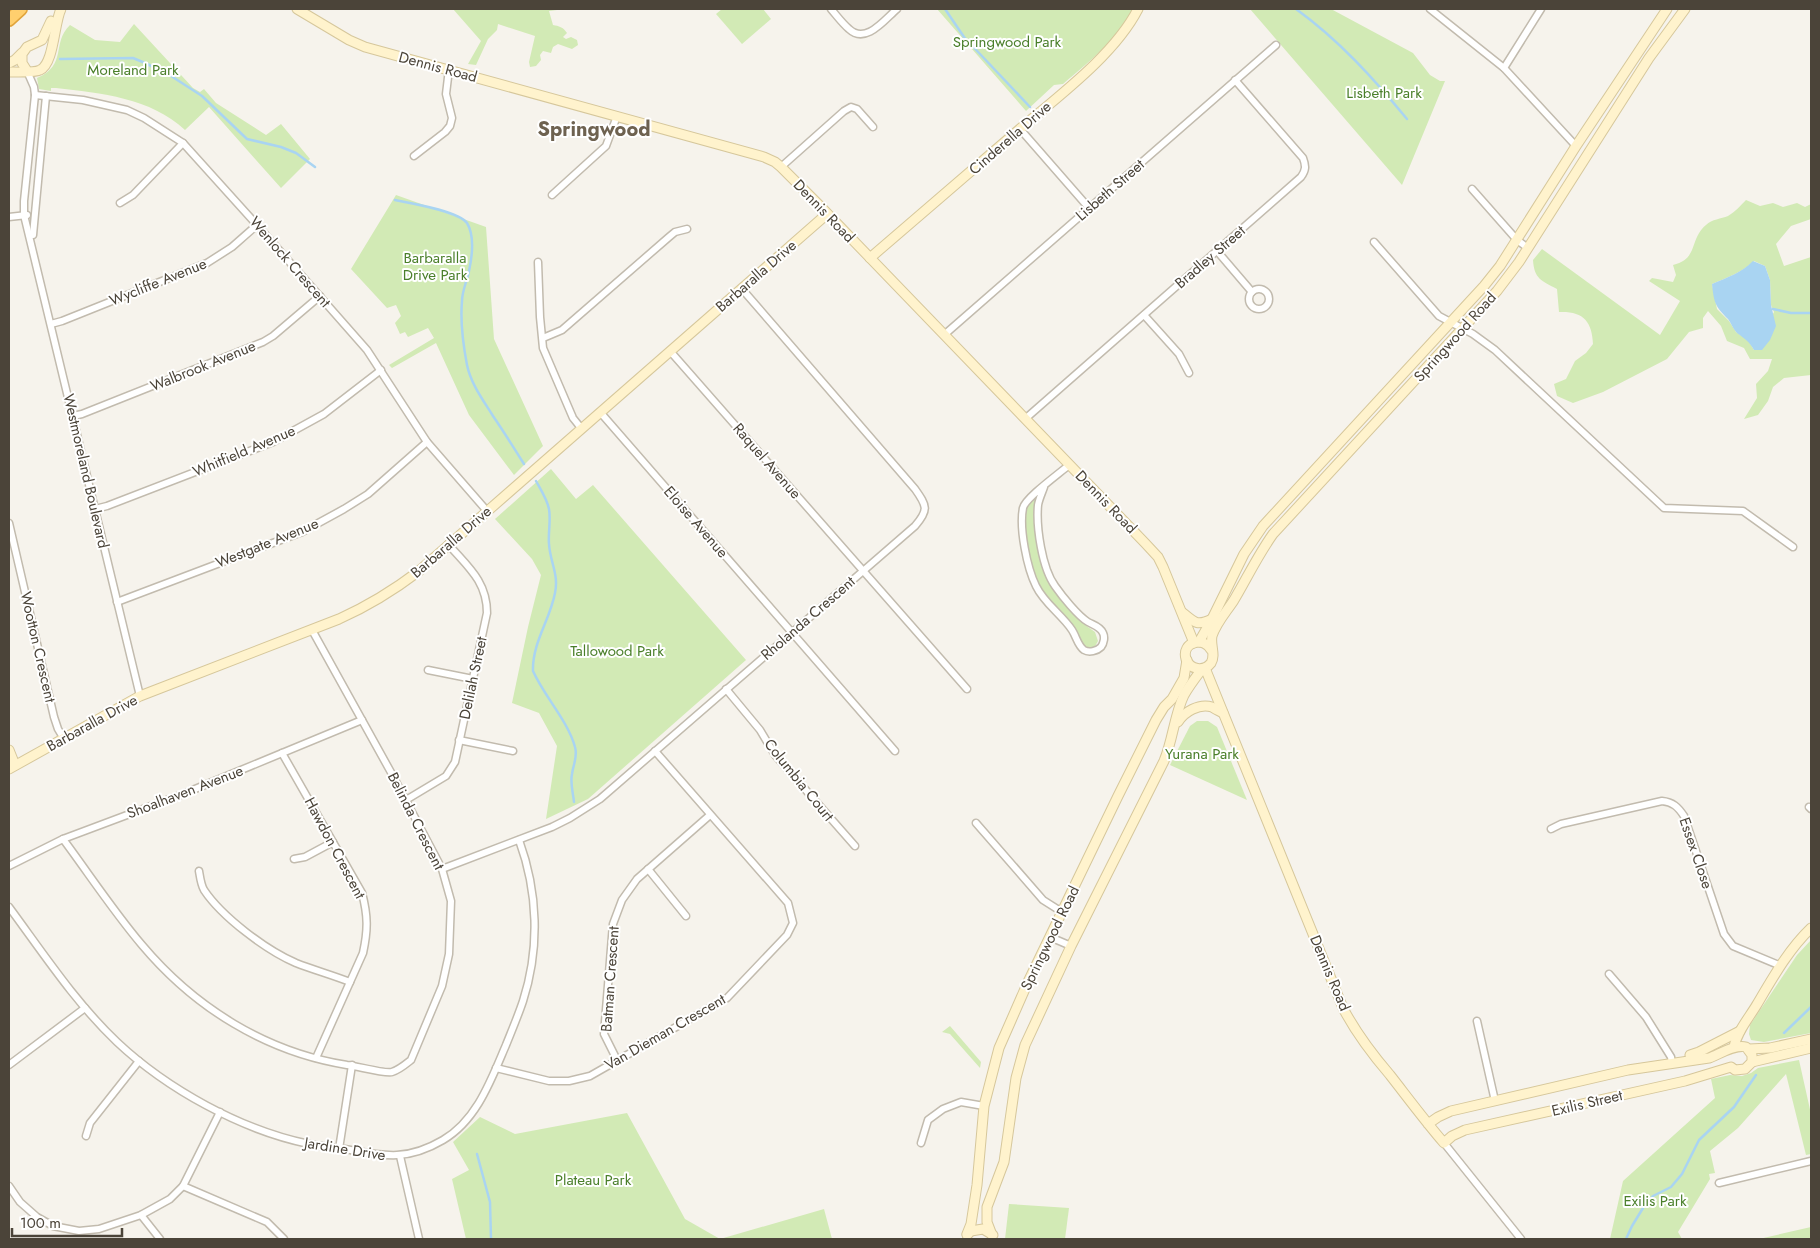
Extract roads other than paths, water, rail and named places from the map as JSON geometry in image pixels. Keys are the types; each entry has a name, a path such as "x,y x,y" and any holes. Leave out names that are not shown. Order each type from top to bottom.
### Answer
{"highway":[{"path":"9,20 21,9"}],"street":[{"path":"9,63 15,60 25,49 44,38 56,9"},
{"path":"9,72 38,71 47,65 56,21 61,9"},
{"name":"Dennis Road","path":"298,9 349,40 365,47 764,157 775,162 870,258 1158,558 1196,642"},
{"path":"831,9 850,31 863,35 870,33 897,9"},
{"name":"Cinderella Drive","path":"870,258 1020,129 1108,50 1126,30 1138,9"},
{"path":"1430,9 1504,68 1576,146"},
{"path":"1504,68 1541,9"},
{"name":"Springwood Road","path":"1196,642 1212,619 1244,554 1262,526 1484,286 1517,240 1576,146 1667,9"},
{"name":"Springwood Road","path":"1212,651 1212,637 1218,624 1241,588 1254,562 1273,534 1497,291 1528,248 1649,58 1685,9"},
{"name":"Lisbeth Street","path":"944,335 1276,45"},
{"path":"25,49 21,59 27,71"},
{"path":"414,156 450,126 452,118 446,94 449,69"},
{"name":"Westmoreland Boulevard","path":"27,71 34,86 35,95 24,215 140,696"},
{"name":"Bradley Street","path":"1025,419 1301,177 1305,171 1306,165 1303,158 1235,80"},
{"name":"Wenlock Crescent","path":"35,95 105,104 127,110 158,126 183,143 367,350 382,370 427,442 487,511"},
{"name":"Westmoreland Boulevard","path":"33,246 33,216 46,96"},
{"path":"781,167 844,111 851,107 857,109 873,127"},
{"path":"552,195 606,146 617,116"},
{"path":"1020,129 1088,208"},
{"path":"120,203 133,195 183,143"},
{"path":"1472,189 1517,240 1528,248"},
{"name":"Barbaralla Drive","path":"12,767 140,696 312,630 362,608 398,586 419,570 827,214"},
{"path":"9,218 24,215 33,216"},
{"name":"Wycliffe Avenue","path":"51,324 206,263 232,247 257,225"},
{"path":"542,338 562,330 675,232 687,229"},
{"path":"1374,242 1439,316 1495,350 1664,508 1742,511 1793,547"},
{"path":"1217,251 1252,292"},
{"path":"538,262 543,348 573,418 581,428"},
{"name":"Rholanda Crescent","path":"442,869 552,826 586,809 600,799 923,517 926,510 923,500 909,481 742,289"},
{"name":"Walbrook Avenue","path":"73,416 262,342 273,336 320,296"},
{"path":"1144,315 1179,354 1189,373"},
{"name":"Raquel Avenue","path":"670,351 967,689"},
{"name":"Whitfield Avenue","path":"95,509 274,442 324,414 382,370"},
{"name":"Eloise Avenue","path":"600,412 895,751"},
{"name":"Westgate Avenue","path":"117,602 302,532 368,494 427,442"},
{"path":"1044,487 1038,503 1038,520 1039,534 1047,568 1054,585 1086,621 1100,628 1103,633 1104,642 1095,651 1088,652 1084,650 1069,626 1037,588 1023,531 1023,507 1033,495 1069,465"},
{"name":"Wootton Crescent","path":"9,523 54,717 64,739"},
{"name":"Delilah Street","path":"406,800 446,776 455,762 487,613 483,586 476,575 448,544"},
{"path":"1181,611 1197,623 1203,623 1212,619"},
{"name":"Belinda Crescent","path":"63,838 141,945 197,1000 232,1024 268,1041 316,1058 391,1072 411,1060 442,986 449,954 451,901 442,869 312,630"},
{"path":"1196,642 1207,644 1212,651 1211,662 1204,668 1191,666 1187,660 1188,648 1196,642"},
{"name":"Springwood Road","path":"965,1237 971,1224 977,1185 984,1106 999,1048 1028,982 1156,720 1178,689 1186,672 1187,660"},
{"name":"Dennis Road","path":"1204,668 1343,1008 1353,1028 1521,1239"},
{"name":"Springwood Road","path":"994,1237 987,1222 987,1207 1004,1162 1011,1104 1019,1064 1038,1016 1071,946 1170,748 1172,732 1184,696 1204,668"},
{"path":"428,670 473,679"},
{"name":"Columbia Court","path":"726,689 756,725 775,755 855,846"},
{"path":"1172,732 1182,714 1202,706 1210,707 1223,713"},
{"name":"Shoalhaven Avenue","path":"9,866 63,838 183,794 362,720"},
{"path":"459,740 513,751"},
{"path":"9,750 12,767"},
{"name":"Van Dieman Crescent","path":"496,1068 549,1081 569,1081 590,1076 727,998 787,935 793,923 788,903 655,752"},
{"name":"Hawdon Crescent","path":"282,753 362,893 367,914 367,936 363,953 316,1058"},
{"name":"Essex Close","path":"1551,829 1561,824 1662,801 1675,804 1684,816 1728,941 1733,946 1781,966"},
{"name":"Batman Crescent","path":"617,1060 604,1034 613,924 622,900 637,879 710,815"},
{"path":"976,822 1042,900 1062,912"},
{"name":"Jardine Drive","path":"9,907 85,1008 117,1042 164,1079 220,1112 247,1124 293,1140 378,1156 400,1156 424,1149 443,1140 456,1131 475,1109 496,1068 523,1001 534,953 535,930 531,886 518,840"},
{"path":"294,859 305,857 333,842"},
{"path":"648,869 686,916"},
{"path":"199,872 202,888 234,922 261,943 295,962 350,982"},
{"path":"1731,1067 1728,1058 1736,1039 1781,966 1801,937 1811,928"},
{"path":"1050,937 1071,946"},
{"path":"1609,974 1646,1017 1674,1063"},
{"path":"10,1063 85,1008"},
{"path":"1476,1021 1495,1101"},
{"path":"1743,1027 1744,1039 1752,1055 1752,1062"},
{"name":"Exilis Street","path":"1674,1063 1678,1059 1699,1052 1743,1027"},
{"name":"Exilis Street","path":"1428,1124 1451,1111 1628,1070 1709,1058 1738,1046 1770,1048 1811,1039"},
{"name":"Exilis Street","path":"1444,1143 1452,1136 1465,1130 1685,1081 1731,1067 1736,1070 1745,1070 1752,1062 1811,1048"},
{"path":"86,1136 90,1123 139,1061"},
{"path":"340,1149 352,1065"},
{"path":"921,1143 928,1120 943,1109 961,1102 984,1106"},
{"path":"9,1186 20,1202 37,1217 54,1226 79,1231 99,1229 141,1215 170,1199 183,1186 220,1112"},
{"path":"400,1156 419,1239"},
{"path":"1719,1183 1811,1161"},
{"path":"183,1186 268,1222 284,1239"},
{"path":"141,1215 160,1239"},
{"path":"965,1237 971,1231 983,1229 994,1237"}],"water":[{"path":"1753,261 1765,266 1770,280 1771,305 1776,326 1770,340 1762,350 1754,350 1720,311 1716,304 1712,284 1739,272"}],"waterway":[{"path":"945,9 964,37 1030,107"},
{"path":"1296,9 1327,34 1355,61 1407,119"},
{"path":"60,59 133,58 145,63 168,74 202,96 247,139 281,147 296,153 315,167"},
{"path":"395,200 445,211 462,219 470,228 472,253 461,309 467,365 471,379 478,392 524,464"},
{"path":"1773,309 1791,313 1811,313"},
{"path":"536,481 549,509 549,544 556,586 553,603 535,651 533,671 572,737 576,751 571,781 574,802"},
{"path":"1784,1033 1811,1007"},
{"path":"1626,1239 1643,1208 1653,1196 1671,1187 1682,1174 1699,1140 1734,1107 1756,1075"},
{"path":"477,1154 490,1202 491,1239"}],"district":[{"name":"Springwood","path":"594,129"}],"park label":[{"name":"Springwood Park","path":"1007,42"},
{"name":"Moreland Park","path":"133,70"},
{"name":"Lisbeth Park","path":"1384,93"},
{"name":"Barbaralla Drive Park","path":"435,266"},
{"name":"Tallowood Park","path":"617,651"},
{"name":"Yurana Park","path":"1202,754"},
{"name":"Plateau Park","path":"593,1180"},
{"name":"Exilis Park","path":"1655,1201"}]}
